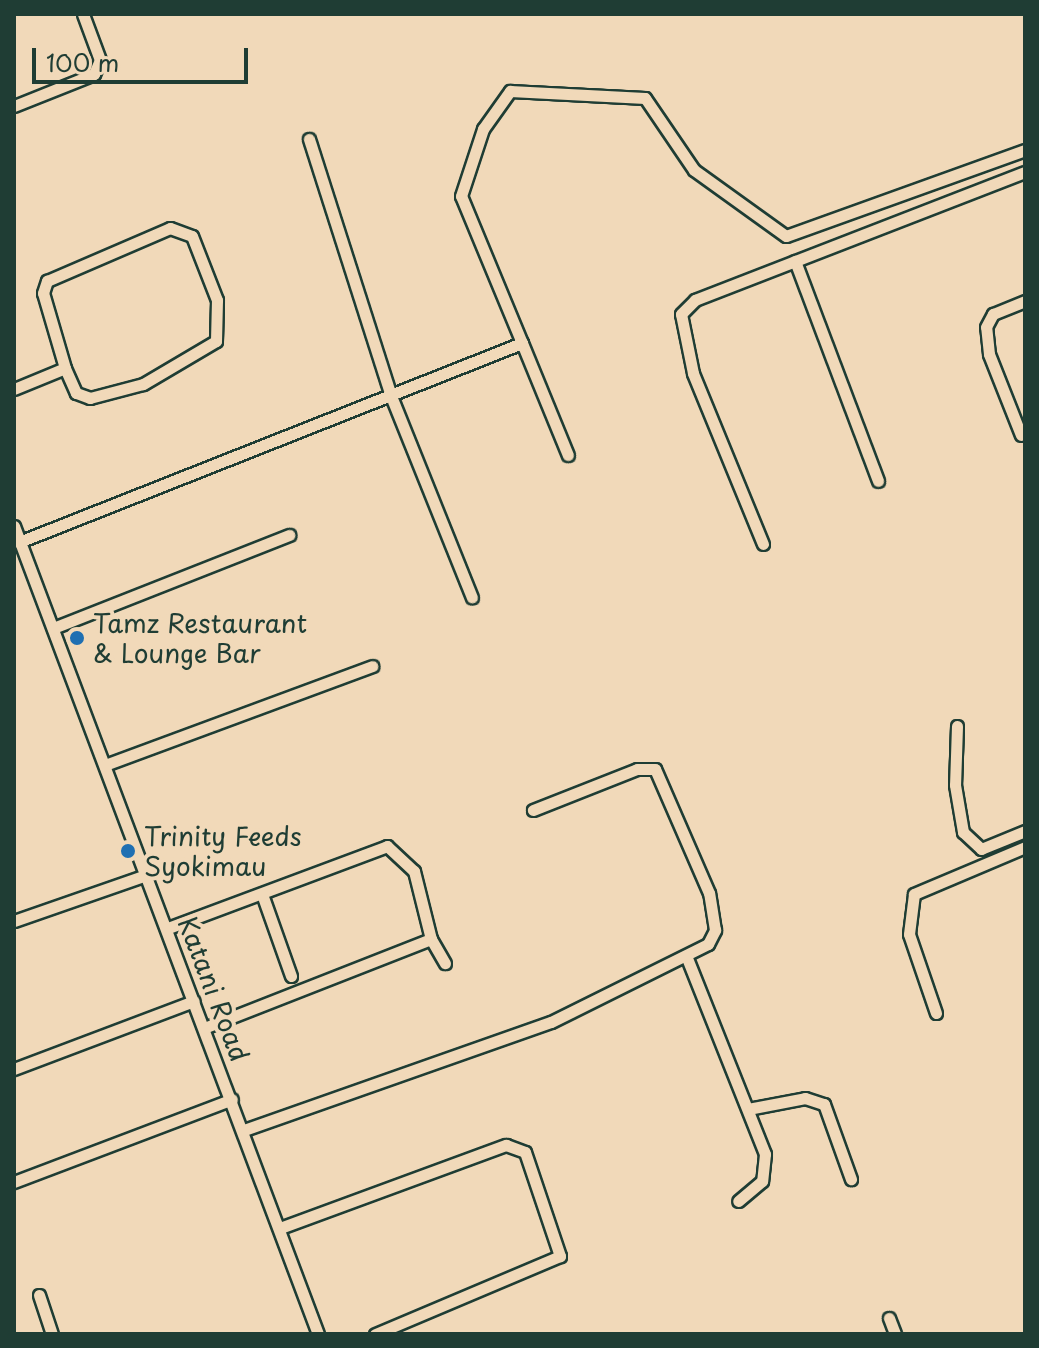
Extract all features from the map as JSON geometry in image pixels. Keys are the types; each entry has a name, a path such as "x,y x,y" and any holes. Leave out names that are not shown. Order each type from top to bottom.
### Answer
{"street":[{"path":"14,106 94,74 100,60 83,14"},
{"path":"568,455 461,196 483,129 510,91 645,98 694,170 786,236 1025,150"},
{"path":"309,139 391,396 472,597"},
{"path":"763,544 693,373 681,314 695,300 1025,172"},
{"path":"170,228 192,236 217,300 216,341 143,384 90,398 76,393 65,368 43,293 47,281 170,228"},
{"path":"795,261 878,481"},
{"path":"1021,435 989,354 986,327 993,314 1025,301"},
{"path":"19,542 522,343"},
{"path":"14,389 65,368"},
{"name":"Katani Road","path":"14,526 149,874 318,1334"},
{"path":"53,628 289,535"},
{"path":"105,765 372,666"},
{"path":"957,726 956,799 968,839 981,849 1025,831"},
{"path":"244,1130 551,1022 687,958 708,944 716,913 655,769 637,769 533,810"},
{"path":"168,928 387,846 414,871 431,939 445,963"},
{"path":"936,1013 907,908 929,883 1024,852"},
{"path":"14,921 149,874"},
{"path":"262,894 291,976"},
{"path":"204,1028 431,939"},
{"path":"687,958 748,1109 765,1172 756,1190 738,1201"},
{"path":"14,1069 194,1001"},
{"path":"748,1109 805,1098 824,1104 851,1179"},
{"path":"14,1182 232,1099"},
{"path":"280,1228 506,1145 525,1152 560,1256 375,1334"},
{"path":"39,1295 52,1334"},
{"path":"889,1318 895,1334"}],"place":[{"name":"Tamz Restaurant & Lounge Bar","path":"77,638"},
{"name":"Trinity Feeds Syokimau","path":"128,851"}]}
